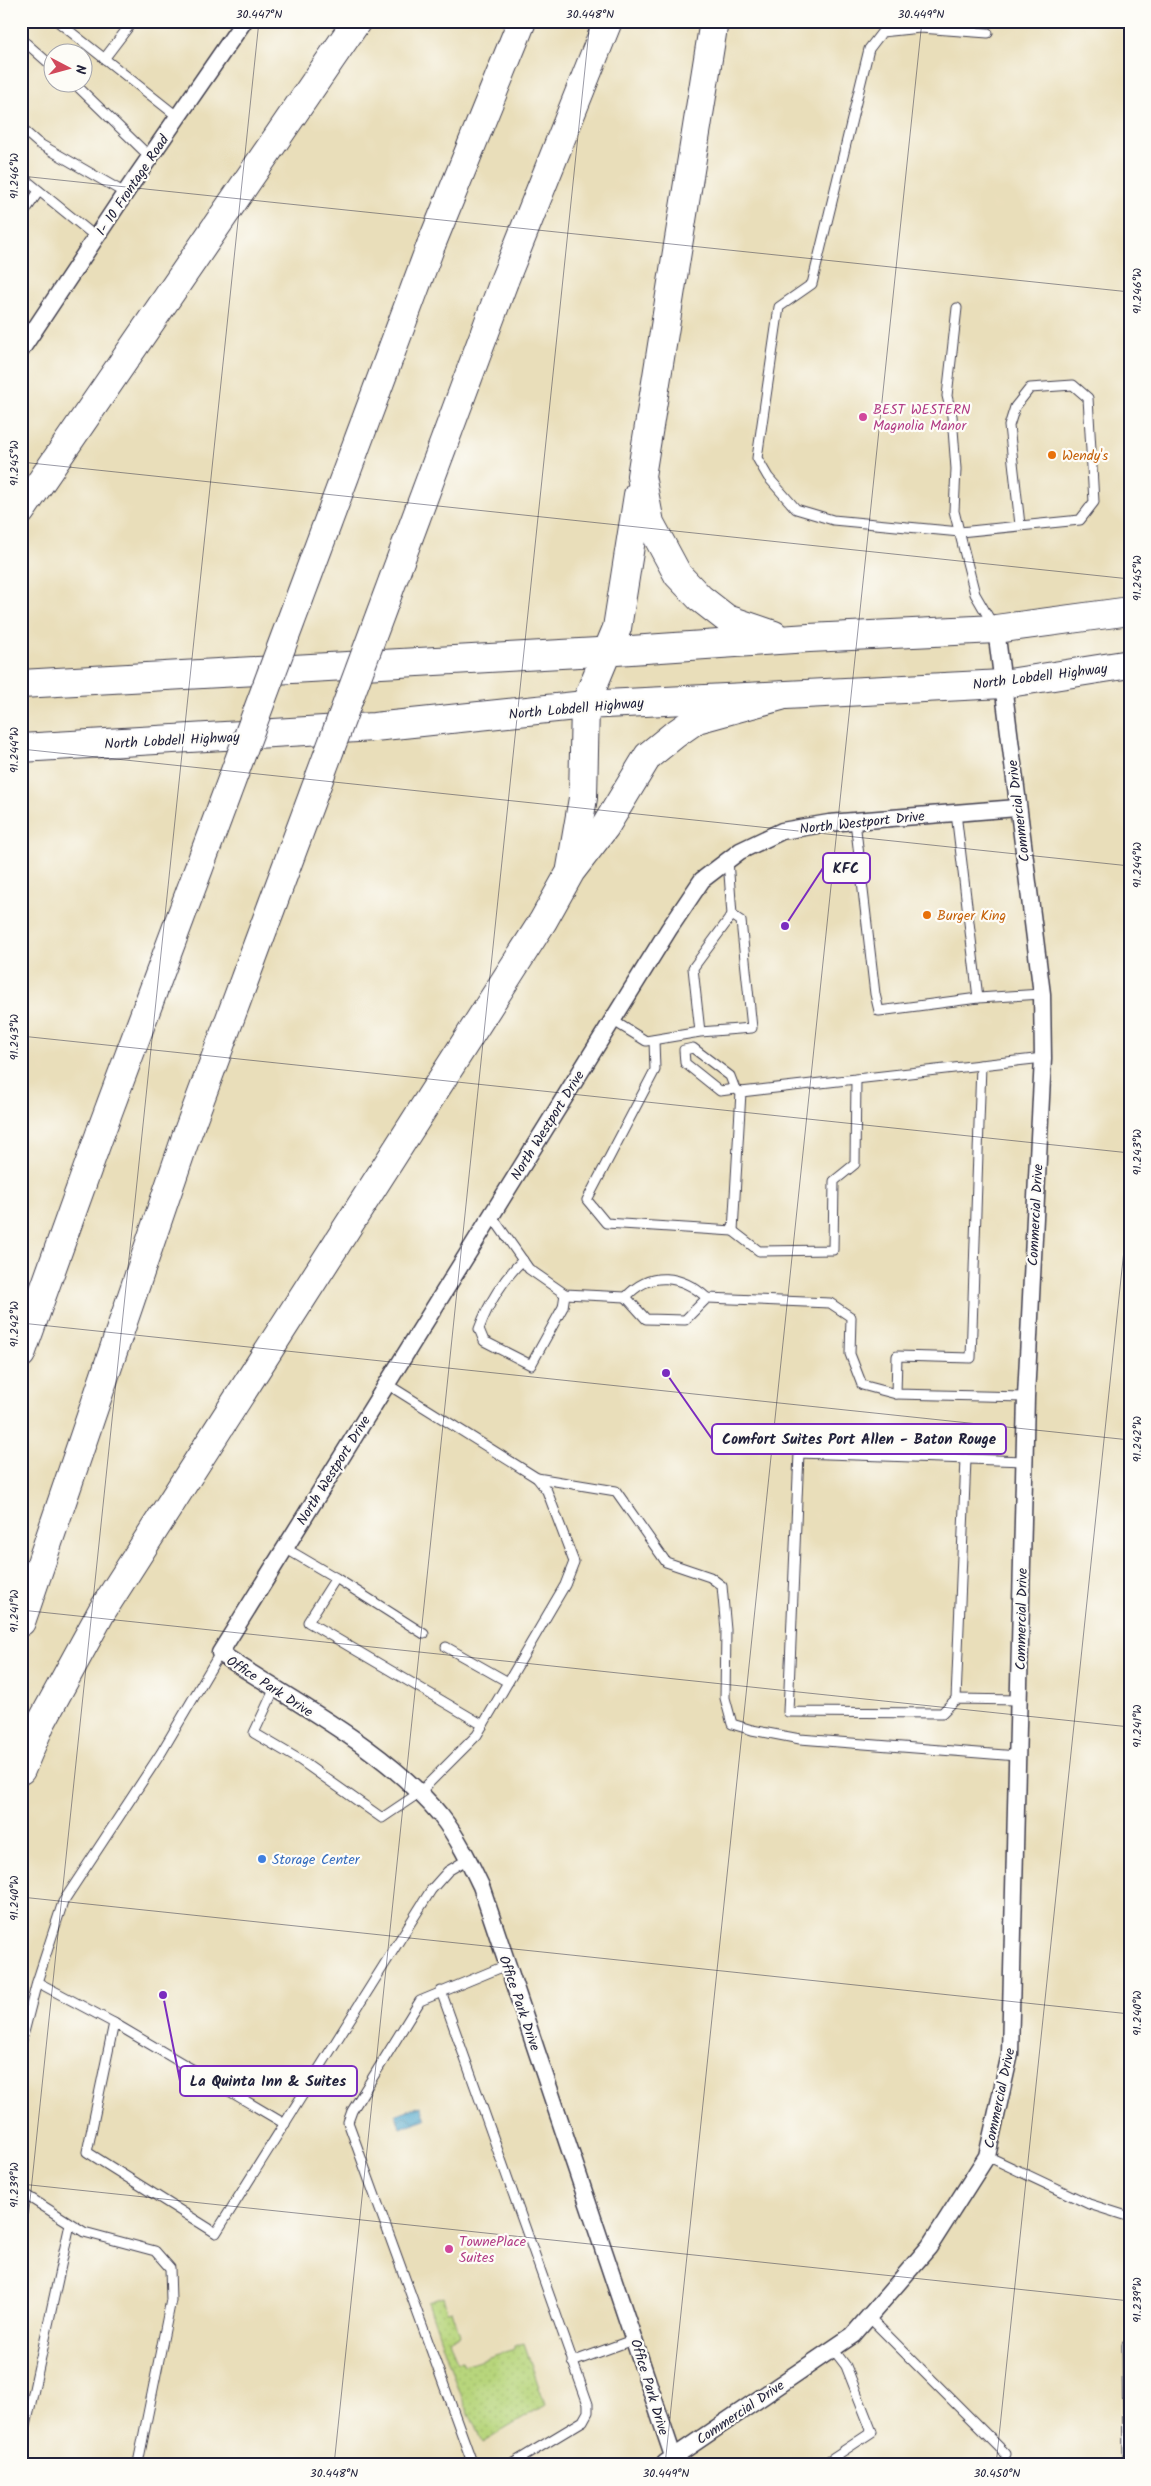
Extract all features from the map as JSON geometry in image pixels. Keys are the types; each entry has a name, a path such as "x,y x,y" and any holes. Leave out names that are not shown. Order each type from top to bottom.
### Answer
{"highway":[{"path":"23,513 357,21"},
{"path":"21,1354 101,1131 432,245 522,21"},
{"path":"21,1622 186,1137 504,281 608,21"},
{"path":"571,871 583,798 586,705 606,651 617,628 714,21"},
{"path":"641,476 650,523 678,575 700,598 727,619 787,639"},
{"path":"21,684 787,639 996,629 1130,611"},
{"name":"North Lobdell Highway","path":"21,748 374,727 586,705 1003,684 1130,664"},
{"path":"21,1770 41,1723 102,1611 543,921 571,871 605,827 648,756 697,719 781,696"}],"street":[{"name":"I- 10 Frontage Road","path":"21,350 125,193 244,21"},
{"name":"Commercial Drive","path":"670,2463 853,2335 930,2247 987,2156 1010,2054 1026,1397 1043,1058 1042,994 1017,808 996,629"},
{"name":"North Westport Drive","path":"220,1653 669,928 702,880 740,851 782,831 855,821 1017,808"},
{"name":"Office Park Drive","path":"220,1653 384,1761 419,1793 440,1816 468,1859 481,1886 635,2338 670,2463"}],"lane":[{"path":"57,21 178,117"},
{"path":"104,59 133,21"},
{"path":"988,33 920,28 882,32 869,49 812,284 779,306 757,458 768,477 796,509 833,520 960,532 1080,520 1094,502 1088,398 1073,385 1030,388 1015,407 1009,426 1020,525"},
{"path":"21,48 26,43 42,57"},
{"path":"83,92 150,157"},
{"path":"21,128 38,143 125,193"},
{"path":"21,176 96,237"},
{"path":"21,217 39,191"},
{"path":"957,308 947,396 952,416 956,469 954,511 976,594 996,629"},
{"path":"956,813 978,998"},
{"path":"855,821 875,994 879,1011 978,998 1042,994"},
{"path":"700,1032 693,968 732,915 728,860"},
{"path":"612,1020 646,1041 700,1032 752,1028 741,922 732,915"},
{"path":"671,1037 684,1050 685,1063 720,1091 738,1091 1043,1058"},
{"path":"654,1040 655,1070 587,1200 606,1223 733,1231 759,1251 832,1250 834,1181 855,1164 856,1078"},
{"path":"684,1050 693,1048 730,1076 738,1091 733,1231"},
{"path":"896,1394 897,1356 971,1358 981,1065"},
{"path":"491,1215 529,1269 565,1294 626,1297 646,1319 686,1320 707,1298"},
{"path":"523,1260 511,1271 484,1316 479,1329 484,1341 531,1365 563,1307 565,1294"},
{"path":"626,1297 635,1287 648,1280 678,1280 696,1288 707,1298 830,1303 851,1317 850,1354 862,1385 896,1394 1026,1397"},
{"path":"274,1690 254,1733 300,1760 382,1818 419,1793 477,1734 565,1585 574,1562 547,1491 537,1478 387,1384"},
{"path":"966,1459 956,1698 942,1713 788,1712 799,1453 1025,1461"},
{"path":"537,1478 616,1491 666,1562 710,1577 722,1586 726,1630 725,1698 732,1724 752,1730 800,1739 1017,1756"},
{"path":"285,1548 424,1634"},
{"path":"336,1578 308,1622 483,1725"},
{"path":"446,1647 508,1682"},
{"path":"21,2044 37,1982 63,1902 161,1753 220,1653"},
{"path":"956,1698 1018,1700"},
{"path":"114,2023 87,2152 216,2233 432,1890 448,1871 468,1859"},
{"path":"473,2465 348,2122 352,2111 420,2000 507,1965"},
{"path":"37,1982 114,2023 285,2124"},
{"path":"441,1991 588,2404 588,2412 578,2424 510,2465"},
{"path":"987,2156 1089,2204 1130,2217"},
{"path":"21,2192 84,2232 156,2250 170,2268 172,2300 138,2463"},
{"path":"22,2444 70,2224"},
{"path":"869,2317 1006,2454"},
{"path":"572,2362 635,2338"},
{"path":"1128,2465 1127,2345 1130,2345"},
{"path":"822,2465 872,2432 846,2366 833,2349"}],"green space":[{"path":"443,2297 447,2311 452,2310 460,2335 449,2339 457,2362 462,2361 464,2365 514,2349 514,2346 524,2343 545,2405 482,2442 457,2387 428,2302"}],"water":[{"path":"421,2106 426,2119 400,2128 396,2114"}],"place":[{"name":"BEST WESTERN Magnolia Manor","path":"863,417"},
{"name":"Wendy's","path":"1052,455"},
{"name":"Burger King","path":"927,915"},
{"name":"KFC","path":"785,926"},
{"name":"Comfort Suites Port Allen - Baton Rouge","path":"666,1373"},
{"name":"Storage Center","path":"262,1859"},
{"name":"La Quinta Inn & Suites","path":"163,1995"},
{"name":"TownePlace Suites","path":"449,2249"}]}
